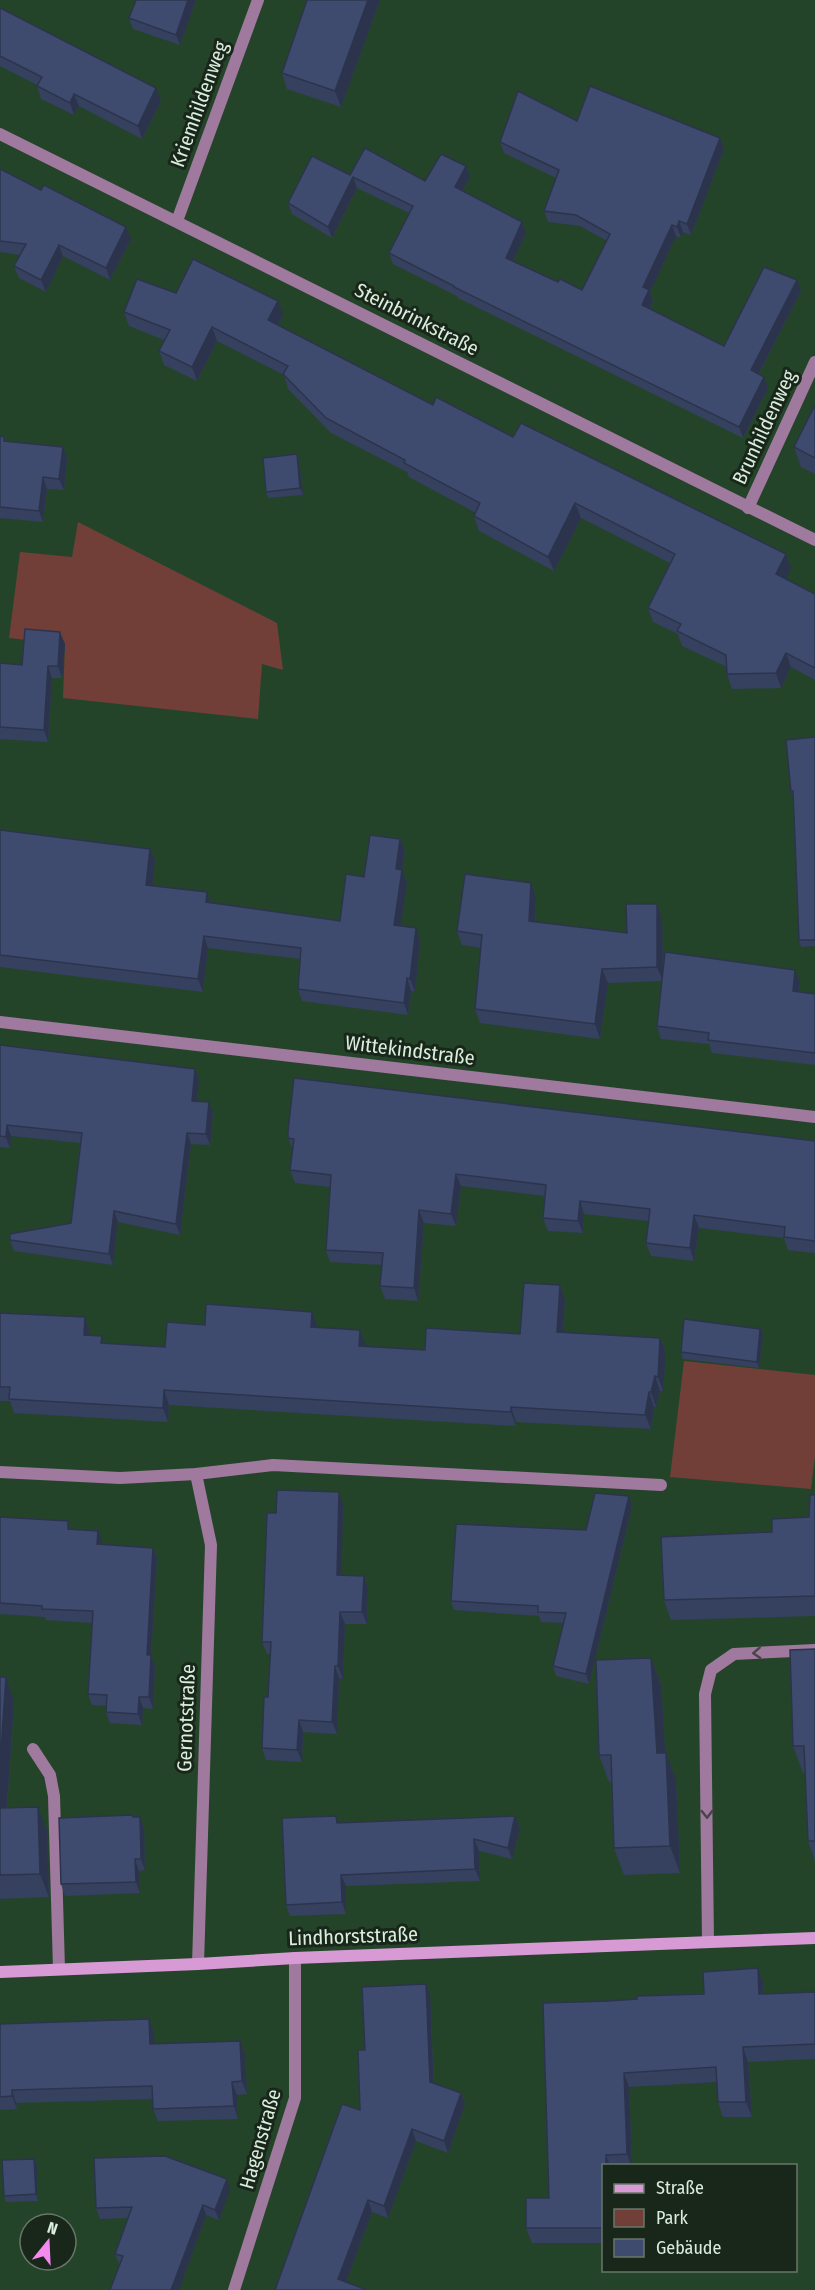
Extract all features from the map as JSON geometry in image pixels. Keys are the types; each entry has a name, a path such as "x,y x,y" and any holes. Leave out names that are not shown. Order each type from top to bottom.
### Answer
{"street":[{"name":"Kriemhildenweg","path":"177,221 258,0"},
{"name":"Steinbrinkstraße","path":"0,134 815,540"},
{"name":"Brunhildenweg","path":"747,508 815,362"},
{"name":"Wittekindstraße","path":"0,1022 815,1117"},
{"path":"0,1472 120,1478 196,1474 273,1465 661,1485"},
{"name":"Gernotstraße","path":"196,1474 211,1545 198,1964"},
{"path":"708,1942 705,1694 711,1670 734,1654 815,1650"},
{"path":"33,1749 50,1775 54,1796 59,1969"},
{"name":"Lindhorststraße","path":"0,1972 815,1938"},
{"name":"Hagenstraße","path":"234,2290 295,2098 295,1958"}],"green space":[{"path":"78,522 277,623 283,670 262,664 258,719 63,698 65,644 9,638 20,552 72,557"},
{"path":"684,1361 815,1375 815,1456 811,1489 670,1477"}],"building":[{"path":"136,0 188,0 176,35 129,18"},
{"path":"307,0 368,0 335,91 282,73"},
{"path":"0,8 156,88 138,126 74,94 70,103 37,86 42,77 0,56"},
{"path":"590,86 720,138 687,224 679,221 677,227 672,225 643,287 649,290 642,305 724,346 764,267 797,280 751,370 764,377 739,427 389,253 413,206 353,177 328,227 288,203 312,156 350,175 365,148 425,181 441,154 466,166 455,187 522,222 506,258 558,282 560,279 582,290 610,234 576,215 544,211 559,170 500,142 518,91 577,121"},
{"path":"0,169 41,190 44,185 126,227 106,268 59,245 41,280 14,266 26,244 0,241"},
{"path":"193,259 278,301 268,320 433,405 436,397 513,437 521,423 786,554 776,574 815,594 815,668 786,653 776,673 727,674 726,655 677,631 681,624 648,608 675,554 575,503 548,557 474,516 480,503 326,418 283,374 288,366 212,327 192,367 159,351 170,330 124,312 137,279 176,293"},
{"path":"815,405 815,458 794,447"},
{"path":"0,436 4,437 4,441 63,447 59,479 43,477 39,511 0,507"},
{"path":"297,454 300,488 266,492 263,458"},
{"path":"25,629 60,632 58,666 48,666 44,730 0,727 0,663 22,665"},
{"path":"815,737 815,940 799,940 793,791 791,792 786,740"},
{"path":"0,830 150,849 146,885 207,892 206,902 340,921 346,874 364,877 370,835 400,839 396,869 402,870 394,925 416,928 410,979 407,978 404,1003 298,989 301,948 204,936 198,979 0,955"},
{"path":"465,874 531,883 529,921 627,933 626,904 657,904 657,967 602,969 595,1024 475,1009 482,935 457,931"},
{"path":"665,952 795,970 793,991 815,994 815,1053 708,1040 709,1033 657,1026"},
{"path":"0,1045 195,1069 192,1101 209,1102 206,1134 187,1133 176,1224 114,1211 109,1254 10,1240 10,1234 71,1223 82,1133 7,1125 6,1137 0,1136"},
{"path":"294,1078 815,1141 815,1241 784,1237 785,1227 694,1215 690,1248 646,1243 650,1209 580,1201 578,1221 543,1218 546,1185 456,1174 451,1214 419,1210 414,1288 380,1286 383,1253 326,1250 331,1175 290,1170 294,1139 288,1138 288,1131"},
{"path":"524,1283 560,1285 557,1332 660,1338 658,1377 655,1376 651,1392 649,1392 645,1415 511,1407 511,1412 164,1390 163,1408 9,1399 10,1387 0,1387 0,1313 85,1317 84,1335 102,1336 101,1343 165,1347 167,1322 205,1325 206,1304 312,1312 311,1327 360,1330 359,1346 425,1350 426,1328 520,1334"},
{"path":"684,1319 760,1329 757,1362 681,1352"},
{"path":"277,1490 339,1492 337,1575 364,1576 362,1612 340,1612 338,1666 335,1666 332,1722 299,1720 297,1750 262,1748 264,1697 268,1697 271,1642 262,1642 267,1513 276,1513"},
{"path":"595,1493 629,1496 586,1674 553,1666 566,1613 538,1612 538,1606 451,1601 456,1524 586,1530"},
{"path":"810,1495 815,1495 815,1596 664,1600 661,1537 772,1532 772,1519 809,1517"},
{"path":"0,1517 68,1521 68,1529 98,1531 97,1544 153,1548 147,1655 151,1655 149,1697 139,1697 138,1714 106,1712 107,1695 88,1694 93,1611 42,1609 42,1606 0,1603"},
{"path":"815,1649 815,1841 808,1841 804,1746 793,1746 790,1650"},
{"path":"651,1658 657,1753 666,1753 670,1846 614,1848 611,1755 599,1755 596,1660"},
{"path":"0,1677 6,1677 0,1765"},
{"path":"38,1807 40,1874 0,1875 0,1808"},
{"path":"132,1815 140,1817 141,1859 135,1859 136,1882 61,1884 59,1818"},
{"path":"336,1816 337,1823 515,1816 508,1848 474,1839 475,1869 341,1875 342,1902 286,1905 282,1818"},
{"path":"758,1968 759,1994 815,1992 815,2044 743,2047 746,2102 718,2102 716,2067 624,2073 627,2154 606,2155 606,2164 602,2164 602,2228 526,2228 526,2198 549,2198 543,2003 704,1994 703,1972"},
{"path":"426,1984 430,2082 461,2093 444,2141 412,2129 384,2206 368,2200 338,2279 367,2290 275,2290 342,2104 360,2110 358,2050 365,2050 362,1987"},
{"path":"149,2019 150,2044 240,2041 242,2081 232,2082 234,2106 153,2109 152,2086 12,2090 12,2096 0,2097 0,2024"},
{"path":"165,2156 227,2179 215,2210 203,2205 171,2290 110,2290 123,2256 115,2254 132,2207 96,2208 94,2158"},
{"path":"34,2159 36,2194 4,2196 2,2160"}]}
